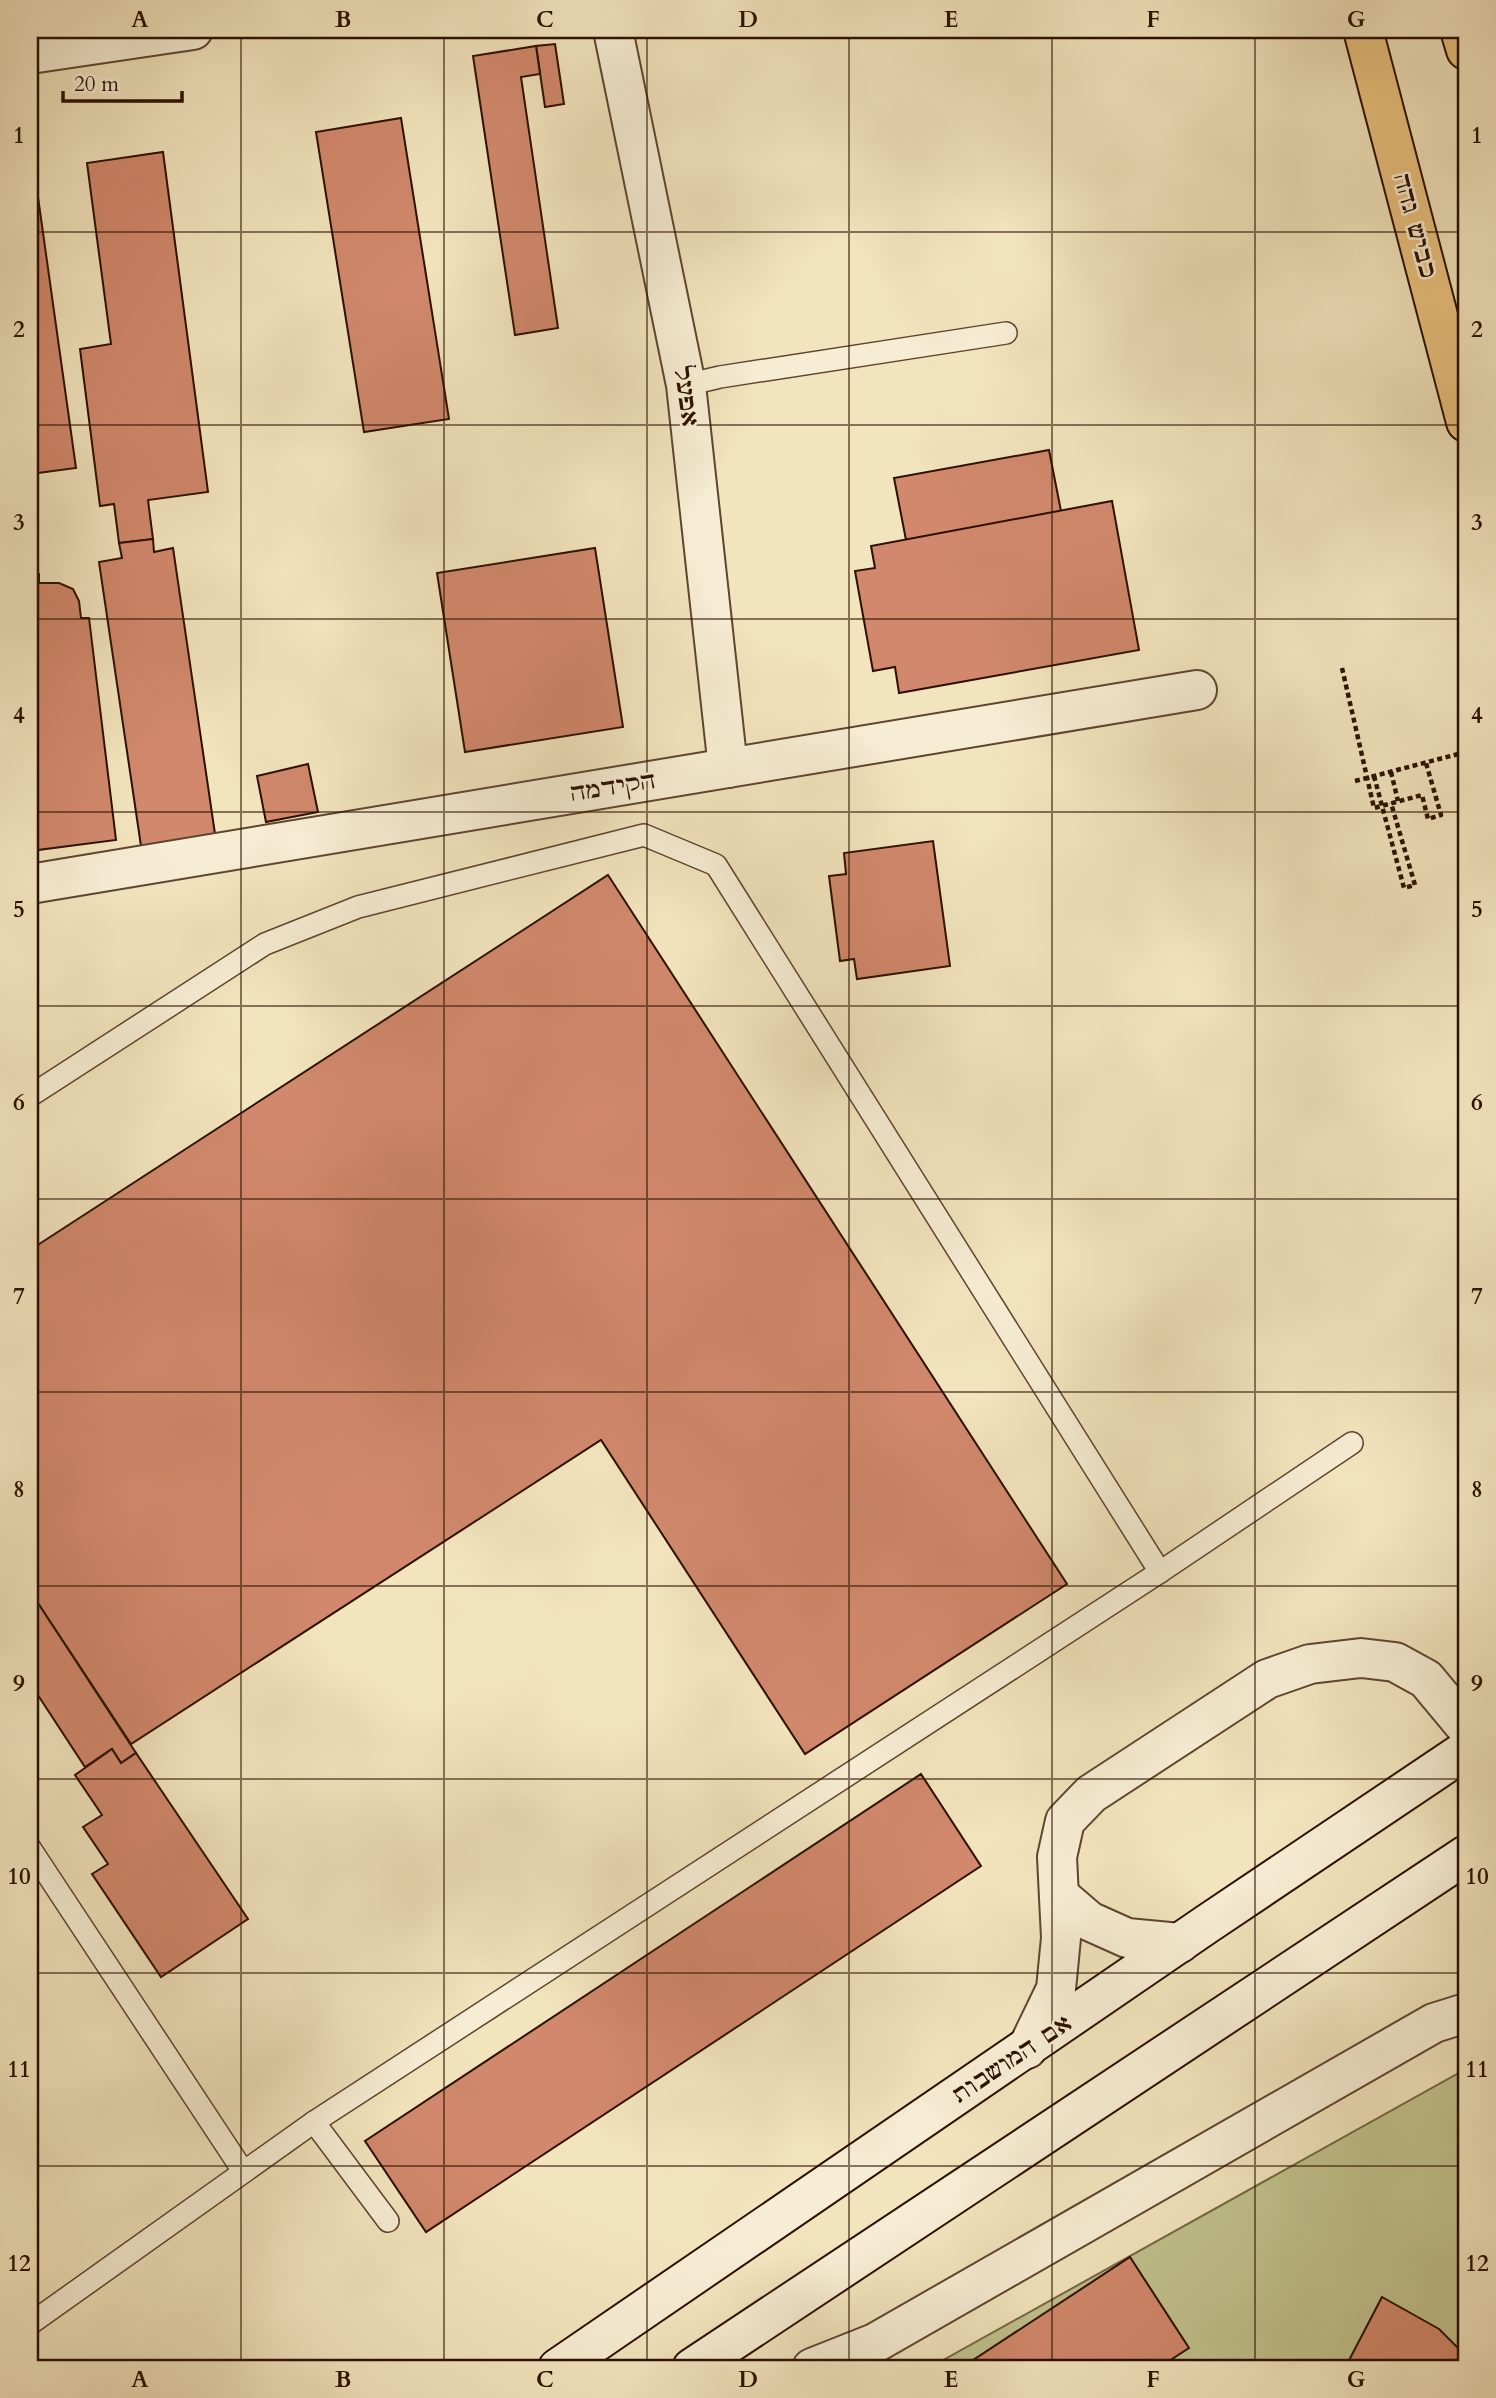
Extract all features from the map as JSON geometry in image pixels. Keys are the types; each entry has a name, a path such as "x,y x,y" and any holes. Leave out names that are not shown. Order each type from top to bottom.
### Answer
{"highway":[{"name":"כביש גהה","path":"1363,30 1466,422"},
{"path":"1460,30 1466,50"}],"street":[{"path":"30,54 193,30"},
{"name":"אפעל","path":"613,30 686,385 728,768"},
{"name":"הקידמה","path":"30,884 1197,690"},
{"path":"1027,2049 1056,1989 1061,1938 1057,1857 1065,1821 1091,1794 1267,1679 1310,1664 1361,1658 1395,1662 1426,1679 1466,1727"},
{"name":"אם המושבות","path":"558,2368 1466,1750"},
{"path":"692,2368 1466,1855"},
{"path":"1060,1896 1089,1921 1127,1938 1194,1934"},
{"path":"813,2368 875,2343 1450,2018 1466,2003"}],"lane":[{"path":"686,385 720,377 1006,333"},
{"path":"30,1096 265,944 358,907 644,835 716,865 1160,1572"},
{"path":"30,2324 314,2122 1160,1572 1352,1443"},
{"path":"30,1848 243,2171"},
{"path":"314,2122 388,2221"}],"path":[{"path":"1342,668 1374,808 1422,795 1428,818 1441,815 1426,763"},
{"path":"1355,782 1466,752"},
{"path":"1374,776 1404,888 1415,885 1394,802 1391,772"}],"green space":[{"path":"1466,2069 1466,2368 929,2368"}],"building":[{"path":"555,44 564,104 545,107 536,46"},
{"path":"536,46 540,74 521,77 558,328 515,335 473,56"},
{"path":"401,118 449,419 364,432 316,132"},
{"path":"30,140 76,468 30,474"},
{"path":"163,152 208,492 148,500 153,539 119,543 114,504 100,506 80,349 111,344 87,163"},
{"path":"1049,450 1061,511 906,540 894,478"},
{"path":"1112,501 1139,650 899,693 895,667 873,671 855,571 875,568 871,546"},
{"path":"153,539 154,552 173,548 215,834 141,846 99,562 122,558 119,543"},
{"path":"595,548 623,727 465,752 437,573"},
{"path":"39,574 39,583 59,583 73,589 79,601 81,618 89,618 116,840 30,851 30,575"},
{"path":"308,764 318,812 266,822 257,776"},
{"path":"933,841 950,966 857,979 854,959 840,961 829,876 846,874 844,853"},
{"path":"608,875 1067,1584 805,1754 601,1440 131,1744 30,1591 30,1250"},
{"path":"30,1591 136,1753 121,1763 112,1749 85,1767 30,1683"},
{"path":"112,1749 121,1763 136,1753 248,1919 161,1977 92,1874 108,1864 83,1827 102,1815 75,1775"},
{"path":"921,1774 981,1866 426,2232 365,2141"},
{"path":"1130,2257 1189,2348 1158,2368 961,2368"},
{"path":"1382,2297 1439,2329 1466,2356 1466,2368 1345,2368"}]}
